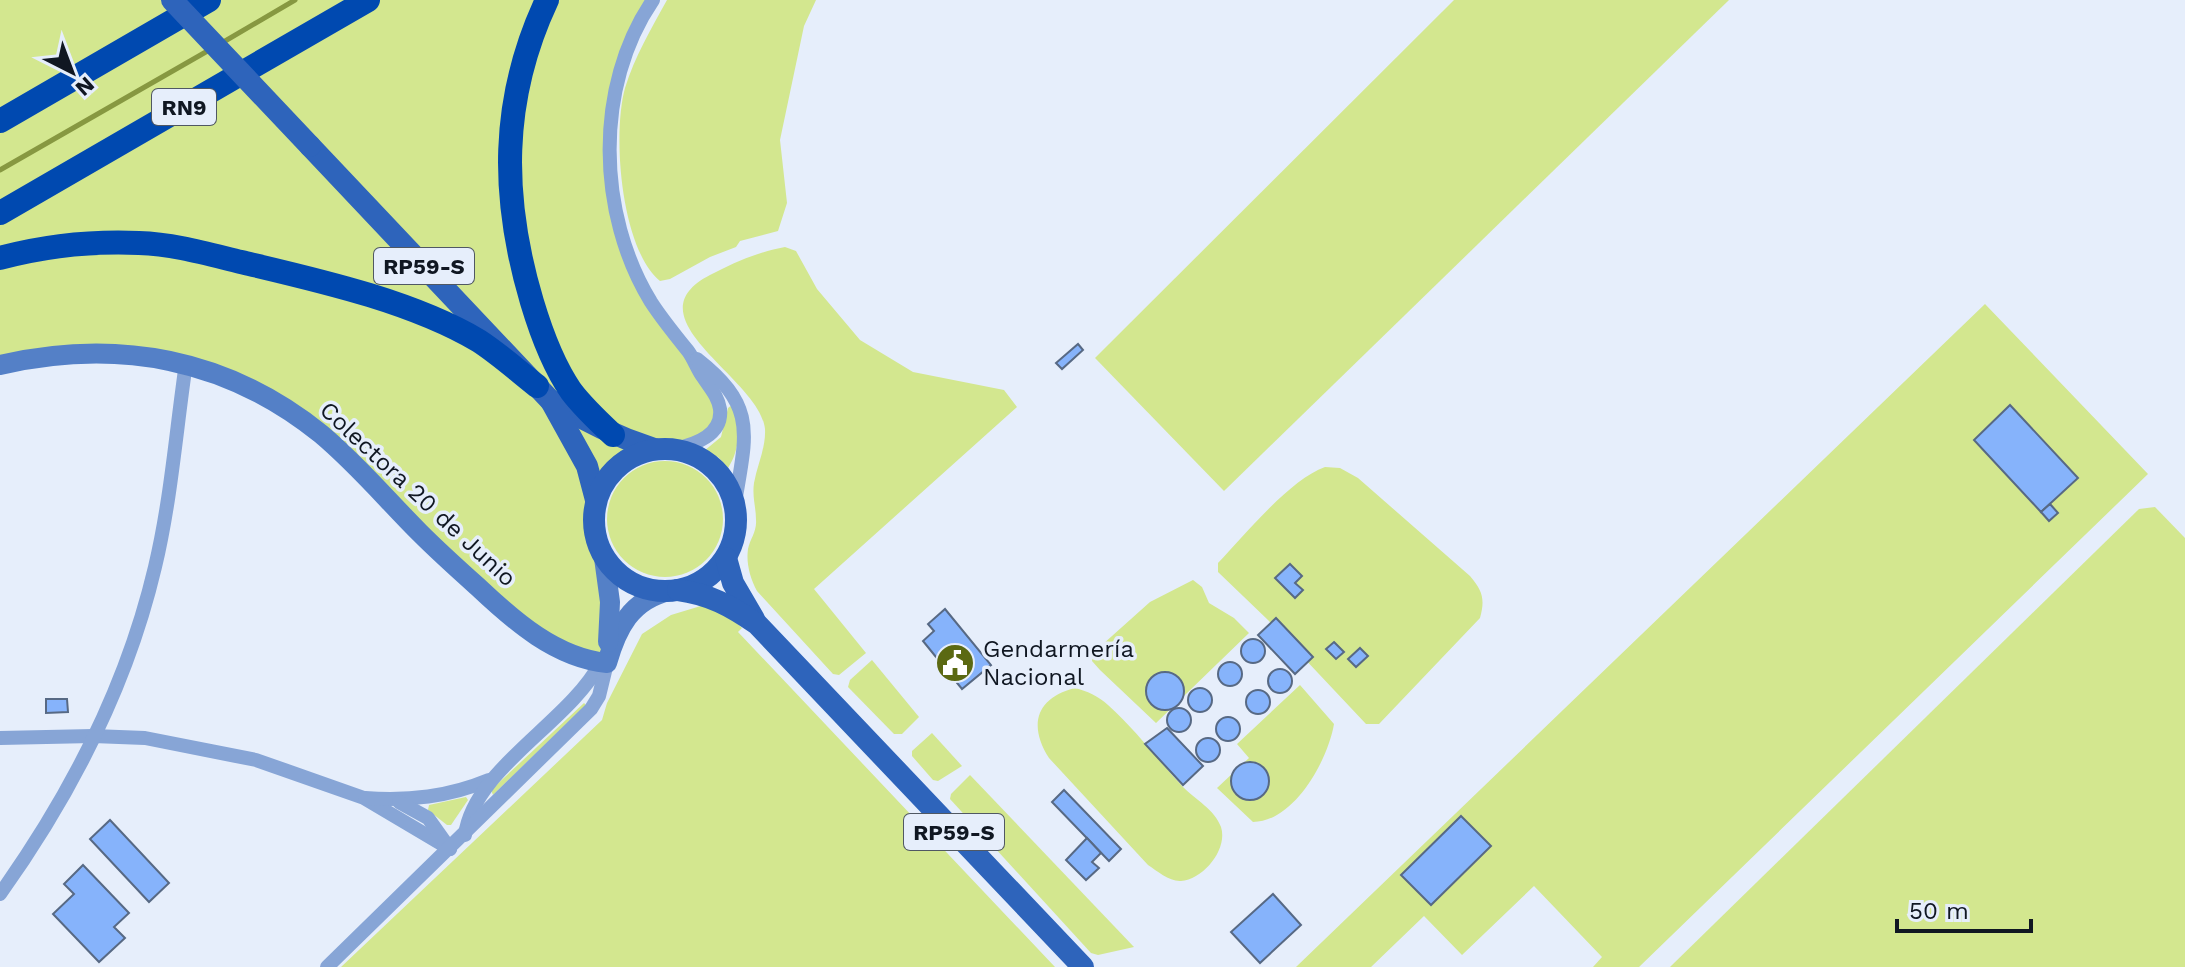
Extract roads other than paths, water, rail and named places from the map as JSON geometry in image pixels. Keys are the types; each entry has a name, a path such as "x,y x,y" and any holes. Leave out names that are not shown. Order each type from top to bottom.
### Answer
{"highway":[{"path":"0,121 209,0"},
{"name":"RN9","path":"0,213 368,0"},
{"path":"547,0 534,28 510,132 509,186 513,225 533,307 554,361 570,390 613,435"},
{"path":"0,103 69,81"},
{"path":"0,258 56,246 141,243 241,262 369,296 438,321 480,342 544,393"}],"main road":[{"name":"RP59-S","path":"172,0 544,393 587,466 596,500"},
{"name":"Colectora 20 de Junio","path":"0,365 34,357 112,352 186,363 241,384 284,406 322,435 361,470 421,534 524,627 574,655 604,663"},
{"name":"RP59-S","path":"544,393 613,435 664,449"},
{"path":"604,663 621,624 630,613 641,602 655,595 674,591 705,579 726,558 736,531 735,503 724,480 707,461 664,449 635,455 618,466 604,482 596,500 593,520 596,540 604,558 617,573 632,584 650,590 674,591"},
{"path":"604,558 610,619 604,663"},
{"name":"RP59-S","path":"726,558 733,583 757,624 1083,967"},
{"name":"RP59-S","path":"674,591 701,593 757,624"}],"street":[{"path":"653,0 627,49 616,92 609,144 612,190 633,269 716,395 721,412 714,429 704,440 664,449"},
{"path":"690,353 713,371 740,406 746,432 735,503"},
{"path":"0,894 36,844 67,791 102,722 115,688 154,570 168,503 186,363"},
{"path":"465,835 472,808 492,779 574,700 604,663"},
{"path":"327,967 591,709 599,696 604,663"},
{"path":"0,738 145,738 256,760 364,798 450,849"},
{"path":"364,798 396,800 447,795 492,779"},
{"path":"396,800 428,818 450,849"}],"waterway":[{"path":"220,44 295,0"},
{"path":"0,170 211,49"}],"place":[{"name":"Gendarmería Nacional","path":"955,663"}]}
